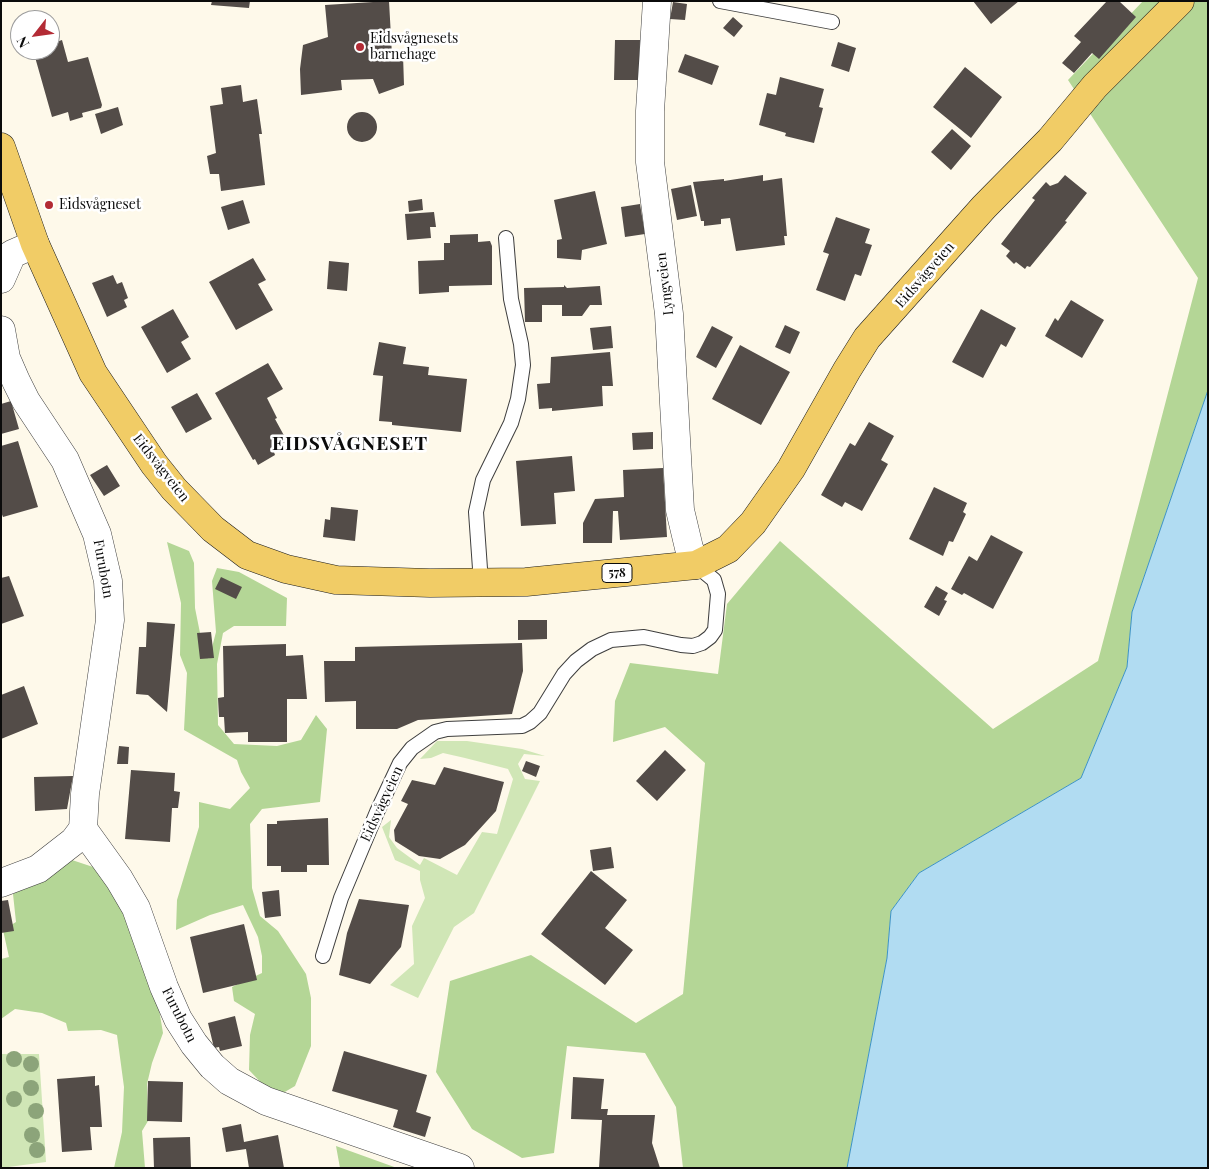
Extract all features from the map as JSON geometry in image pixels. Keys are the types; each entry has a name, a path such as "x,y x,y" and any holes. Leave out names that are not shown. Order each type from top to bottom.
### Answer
{"main road":[{"name":"Eidsvågveien","path":"1,147 35,244 94,373 154,464 174,489 213,528 248,555 286,569 336,580 481,584 526,582 696,565 728,549 753,522 791,468 846,370 867,338 984,208 1050,140 1095,86 1180,1"}],"street":[{"name":"Lyngveien","path":"657,1 650,111 650,162 669,314 680,510 689,548 696,565"},
{"path":"1,279 12,254 35,244"},
{"name":"Furubotn","path":"1,330 6,358 16,381 26,401 65,460 80,492 97,534 108,581 110,620 85,794 83,829 120,879 136,908 164,986 178,1018 194,1044 212,1066 229,1081 266,1101 460,1168"},
{"path":"1,883 38,869 74,841 83,829"}],"lane":[{"path":"720,1 832,22"},
{"path":"481,584 476,512 483,480 511,423 518,399 523,365 521,344 510,299 506,238"},
{"name":"Eidsvågveien","path":"323,956 341,898 377,812 400,763 412,748 435,732 447,729 522,726 530,722 540,713 564,674 576,661 592,648 611,640 644,637 693,646 710,638 717,621 718,594 714,580 696,565"}],"green space":[{"path":"1143,1 1208,1 1208,390 1132,612 1127,667 1081,778 919,873 891,911 887,958 847,1168 683,1168 676,1107 645,1053 567,1046 554,1153 522,1158 472,1129 436,1072 450,981 531,955 636,1023 683,994 705,763 665,727 613,742 615,701 630,663 718,674 727,604 780,541 993,729 1098,661 1198,278 1068,80"},
{"path":"167,542 189,551 194,563 195,608 202,643 209,659 216,632 212,581 217,568 239,572 287,598 286,626 234,626 223,633 217,664 218,725 234,744 277,746 301,740 316,715 327,729 320,802 262,809 250,824 252,888 260,916 278,931 306,974 311,998 311,1046 295,1086 283,1093 268,1090 249,1070 250,1035 255,1014 234,1001 232,987 262,973 262,956 258,937 243,905 210,915 176,930 177,900 199,827 199,802 230,809 250,788 237,760 184,730 187,673 180,655 181,603"},
{"path":"437,741 467,741 522,749 545,756 524,754 518,764 525,779 540,781 474,913 454,927 418,998 390,985 414,964 412,926 425,898 420,880 420,871 395,860 382,827 391,820 389,837 397,848 420,865 424,858 457,875 482,832 497,834 513,779 508,769 443,753 431,758 420,759"},
{"path":"69,859 93,867 111,887 128,917 158,1003 163,1033 152,1063 147,1084 148,1121 142,1131 145,1168 114,1168 122,1132 124,1087 117,1035 101,1030 68,1031 66,1023 42,1013 15,1009 1,1019 1,959 9,957 3,930 16,922 13,894"},
{"path":"1,1054 39,1054 46,1162 1,1168"},
{"path":"336,1146 397,1168 340,1168"}],"water":[{"path":"1208,390 1208,1168 847,1168 887,958 891,911 919,873 1081,778 1127,667 1132,612"}],"building":[{"path":"212,1 250,1 249,8 211,5"},
{"path":"389,1 392,55 403,55 404,85 379,94 373,79 341,80 342,90 301,95 300,69 303,45 328,37 325,5"},
{"path":"973,1 1019,1 991,24"},
{"path":"1107,1 1119,1 1136,17 1099,59 1092,53 1074,73 1062,63 1081,42 1074,36"},
{"path":"673,2 687,4 685,20 670,19"},
{"path":"733,17 743,26 734,37 723,28"},
{"path":"62,40 68,62 88,57 102,105 101,108 82,113 83,117 70,121 68,112 52,117 36,60 60,60 60,41"},
{"path":"615,40 640,40 639,80 614,80"},
{"path":"838,42 856,48 849,72 831,66"},
{"path":"685,54 719,66 712,85 678,72"},
{"path":"965,67 1002,97 971,138 933,107"},
{"path":"780,77 824,89 819,107 823,108 814,143 785,136 786,133 759,125 767,93 776,95"},
{"path":"241,85 243,102 257,99 262,134 259,134 265,185 221,191 219,174 210,174 207,156 216,153 210,106 223,104 221,88"},
{"path":"118,107 123,125 101,134 95,114"},
{"path":"362,112 373,116 377,127 373,138 362,142 351,138 347,127 351,116"},
{"path":"952,129 971,146 951,170 931,152"},
{"path":"763,175 763,181 782,178 787,236 784,236 785,245 736,251 730,218 721,219 721,224 704,226 704,221 701,221 693,182 724,179 724,181"},
{"path":"1065,175 1087,193 1065,221 1067,222 1030,267 1027,266 1025,269 1016,262 1014,264 1006,256 1010,251 1001,244 1035,200 1032,198 1046,182 1050,186 1058,183"},
{"path":"691,185 697,216 677,220 671,189"},
{"path":"595,191 607,244 582,250 581,260 557,258 557,240 562,239 554,200"},
{"path":"422,199 423,210 409,212 408,201"},
{"path":"243,200 250,223 228,230 221,207"},
{"path":"640,204 645,234 625,237 621,207"},
{"path":"434,212 436,227 430,227 431,238 407,240 405,214"},
{"path":"836,217 870,229 865,243 872,245 861,276 855,274 845,301 816,290 829,254 823,252"},
{"path":"478,234 478,242 490,241 492,246 492,285 449,286 449,292 419,294 418,261 444,260 444,243 450,243 450,235"},
{"path":"253,258 266,280 258,284 273,310 236,330 209,282"},
{"path":"329,261 349,263 347,291 327,289"},
{"path":"113,275 117,284 122,282 128,298 124,300 127,307 107,317 92,283"},
{"path":"564,285 567,288 600,286 602,305 590,305 582,316 562,316 562,305 542,305 542,322 525,322 524,288 564,287"},
{"path":"1071,300 1104,320 1082,358 1045,336 1055,318 1058,321"},
{"path":"173,309 189,337 181,342 191,359 167,373 141,327"},
{"path":"981,309 1016,328 1006,347 1001,344 983,378 952,362"},
{"path":"785,325 800,332 790,354 775,347"},
{"path":"611,326 613,348 593,350 590,328"},
{"path":"712,326 733,337 716,368 696,357"},
{"path":"379,342 406,347 403,364 429,367 428,375 467,379 461,432 392,425 392,422 379,421 383,376 373,375"},
{"path":"740,345 790,372 761,425 712,399"},
{"path":"610,352 613,386 602,386 603,406 552,411 552,408 539,409 537,384 550,383 551,357"},
{"path":"268,363 283,389 267,398 277,418 275,419 287,441 273,449 275,455 258,465 255,459 253,460 215,393"},
{"path":"197,393 212,419 186,433 171,407"},
{"path":"11,401 19,429 1,434 1,404"},
{"path":"869,422 894,436 881,460 888,464 862,511 845,502 842,507 821,495 850,443 855,446"},
{"path":"653,432 653,449 633,450 632,433"},
{"path":"18,441 38,507 3,517 1,512 1,446"},
{"path":"572,456 575,491 554,493 556,524 521,526 516,461"},
{"path":"107,465 120,486 104,496 90,475"},
{"path":"663,468 667,537 620,540 618,511 613,511 612,543 583,543 583,523 595,499 624,497 623,470"},
{"path":"934,487 967,503 963,512 966,514 953,542 949,541 943,556 909,539"},
{"path":"331,507 358,510 355,541 323,537 325,519 330,520"},
{"path":"991,535 1023,552 993,609 964,593 962,595 951,589 969,556 977,561"},
{"path":"9,576 24,616 1,624 1,578"},
{"path":"221,577 242,587 236,599 215,589"},
{"path":"936,586 948,593 944,600 947,601 939,616 924,607"},
{"path":"518,620 547,620 547,639 518,640"},
{"path":"147,622 175,624 167,712 148,695 136,694 139,647 146,647"},
{"path":"211,632 214,658 200,659 197,633"},
{"path":"522,643 523,671 512,714 418,720 397,729 356,729 356,701 325,702 324,661 355,661 355,647"},
{"path":"286,644 286,656 303,655 307,699 287,699 287,742 248,742 248,732 225,733 224,717 219,717 218,698 224,697 223,646"},
{"path":"24,686 38,724 1,739 1,695"},
{"path":"119,746 129,747 128,764 117,764"},
{"path":"665,750 686,770 657,801 636,781"},
{"path":"526,761 540,766 536,777 522,771"},
{"path":"444,767 504,782 496,811 465,845 440,859 419,856 395,841 394,830 408,804 401,801 412,780 435,785"},
{"path":"131,770 175,773 174,791 180,792 178,808 172,808 170,842 125,839"},
{"path":"73,776 67,809 35,811 34,777"},
{"path":"328,818 329,865 307,865 307,872 281,872 281,866 267,866 267,824 277,824 277,821"},
{"path":"611,847 614,868 593,871 590,850"},
{"path":"591,871 627,900 605,928 633,950 605,985 541,934"},
{"path":"279,890 281,916 265,918 262,892"},
{"path":"359,899 409,905 401,947 370,984 339,975 347,933"},
{"path":"8,900 14,931 1,933 1,901"},
{"path":"244,924 257,980 203,993 190,937"},
{"path":"235,1016 242,1046 220,1051 219,1047 214,1048 208,1023"},
{"path":"344,1051 427,1075 416,1112 431,1117 425,1137 393,1127 398,1110 332,1091"},
{"path":"95,1076 95,1086 99,1085 102,1127 90,1127 92,1150 62,1152 57,1079"},
{"path":"573,1077 604,1079 601,1109 608,1109 607,1115 655,1115 652,1143 660,1168 599,1168 602,1120 571,1119"},
{"path":"148,1081 183,1082 182,1122 147,1121"},
{"path":"241,1124 244,1142 278,1135 284,1168 249,1168 246,1149 226,1152 222,1128"},
{"path":"190,1137 191,1168 154,1168 153,1138"}],"place":[{"name":"Eidsvågnesets barnehage","path":"360,47"},
{"name":"Eidsvågneset","path":"49,205"}],"district":[{"name":"EIDSVÅGNESET","path":"350,444"}]}
